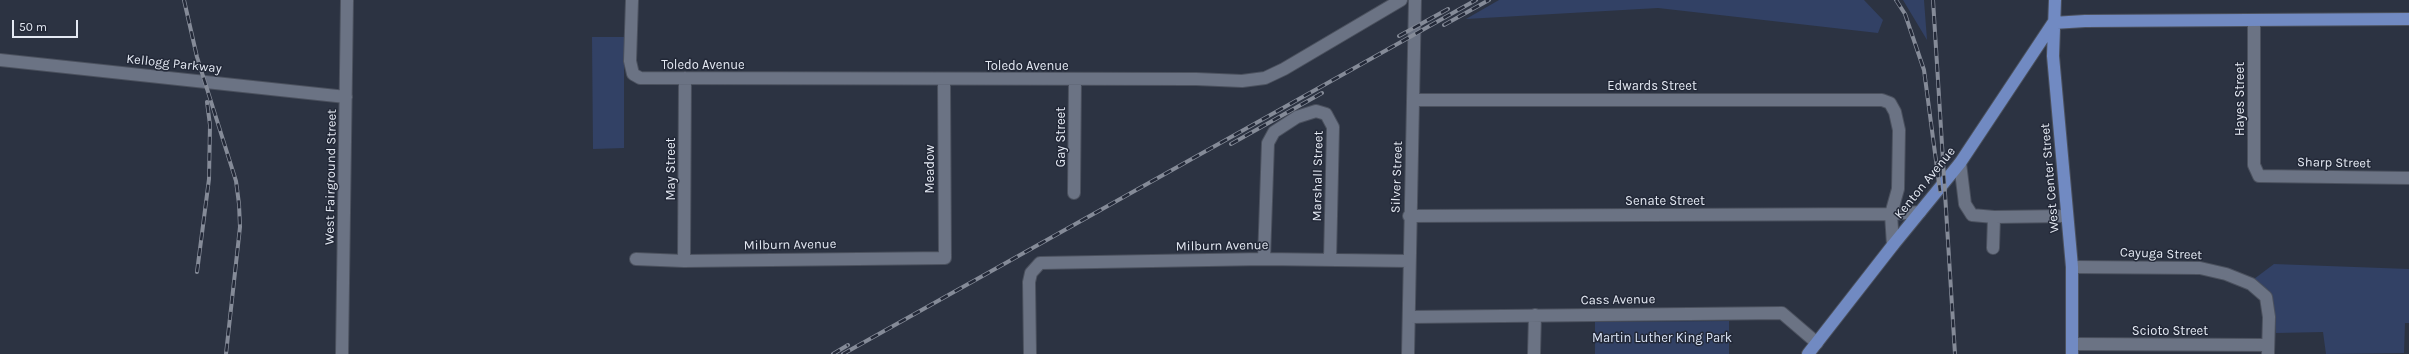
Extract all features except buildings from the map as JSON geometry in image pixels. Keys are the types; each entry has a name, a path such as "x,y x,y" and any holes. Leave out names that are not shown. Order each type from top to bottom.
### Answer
{"main road":[{"name":"West Center Street","path":"2055,0 2053,56 2072,266 2072,349"},
{"path":"2053,23 2085,21 2409,19"},
{"name":"Kenton Avenue","path":"1808,354 1893,244 1960,164 2053,23"}],"street":[{"name":"West Fairground Street","path":"342,354 347,0"},
{"name":"Toledo Avenue","path":"632,0 630,61 633,74 640,78 646,79 1196,79 1242,81 1265,78 1284,69 1401,0"},
{"name":"Silver Street","path":"1408,354 1415,0"},
{"name":"Hayes Street","path":"2254,20 2254,166 2259,176"},
{"name":"Kellogg Parkway","path":"0,60 346,97"},
{"name":"May Street","path":"684,261 685,78"},
{"name":"Meadow","path":"944,80 945,258"},
{"name":"Gay Street","path":"1074,194 1075,80"},
{"name":"Edwards Street","path":"1413,100 1876,99 1890,103 1895,112 1899,130 1898,189 1891,214"},
{"name":"Marshall Street","path":"1264,259 1268,143 1274,132 1297,117 1316,111 1326,114 1333,126 1330,260"},
{"path":"1960,164 1965,204 1972,215 1994,217 2067,216"},
{"name":"Sharp Street","path":"2259,176 2409,178"},
{"name":"Senate Street","path":"1410,216 1891,214 1920,212"},
{"path":"1891,214 1893,244"},
{"path":"1993,248 1994,217"},
{"name":"Milburn Avenue","path":"636,259 684,261 945,258"},
{"name":"Milburn Avenue","path":"1030,354 1029,282 1036,266 1040,263 1264,259 1409,261"},
{"name":"Cayuga Street","path":"2072,266 2200,268 2226,274 2251,284 2266,297 2269,317 2268,350"},
{"name":"Cass Avenue","path":"1409,317 1782,313 1817,343"},
{"path":"1534,354 1535,315"},
{"name":"Scioto Street","path":"2072,349 2268,350"}],"green space":[{"path":"1499,0 1864,0 1883,20 1878,33 1658,8 1466,19"},
{"path":"1903,0 1924,0 1927,40"},
{"path":"592,37 624,37 624,148 593,149"},
{"path":"2274,264 2409,269 2409,323 2405,323 2404,353 2326,354 2323,332 2276,333 2274,314 2254,279"},
{"name":"Martin Luther King Park","path":"1729,321 1729,354 1595,354 1595,322"}],"railway":[{"path":"184,0 197,57 236,181 239,204 240,227 226,354"},
{"path":"843,354 1476,0"},
{"path":"1444,25 1489,0"},
{"path":"1896,0 1905,14 1924,70 1940,191"},
{"path":"1933,0 1955,354"},
{"path":"1399,36 1448,9"},
{"path":"1231,144 1322,93"},
{"path":"197,272 209,179 210,125 207,102"},
{"path":"833,354 848,345"}]}
